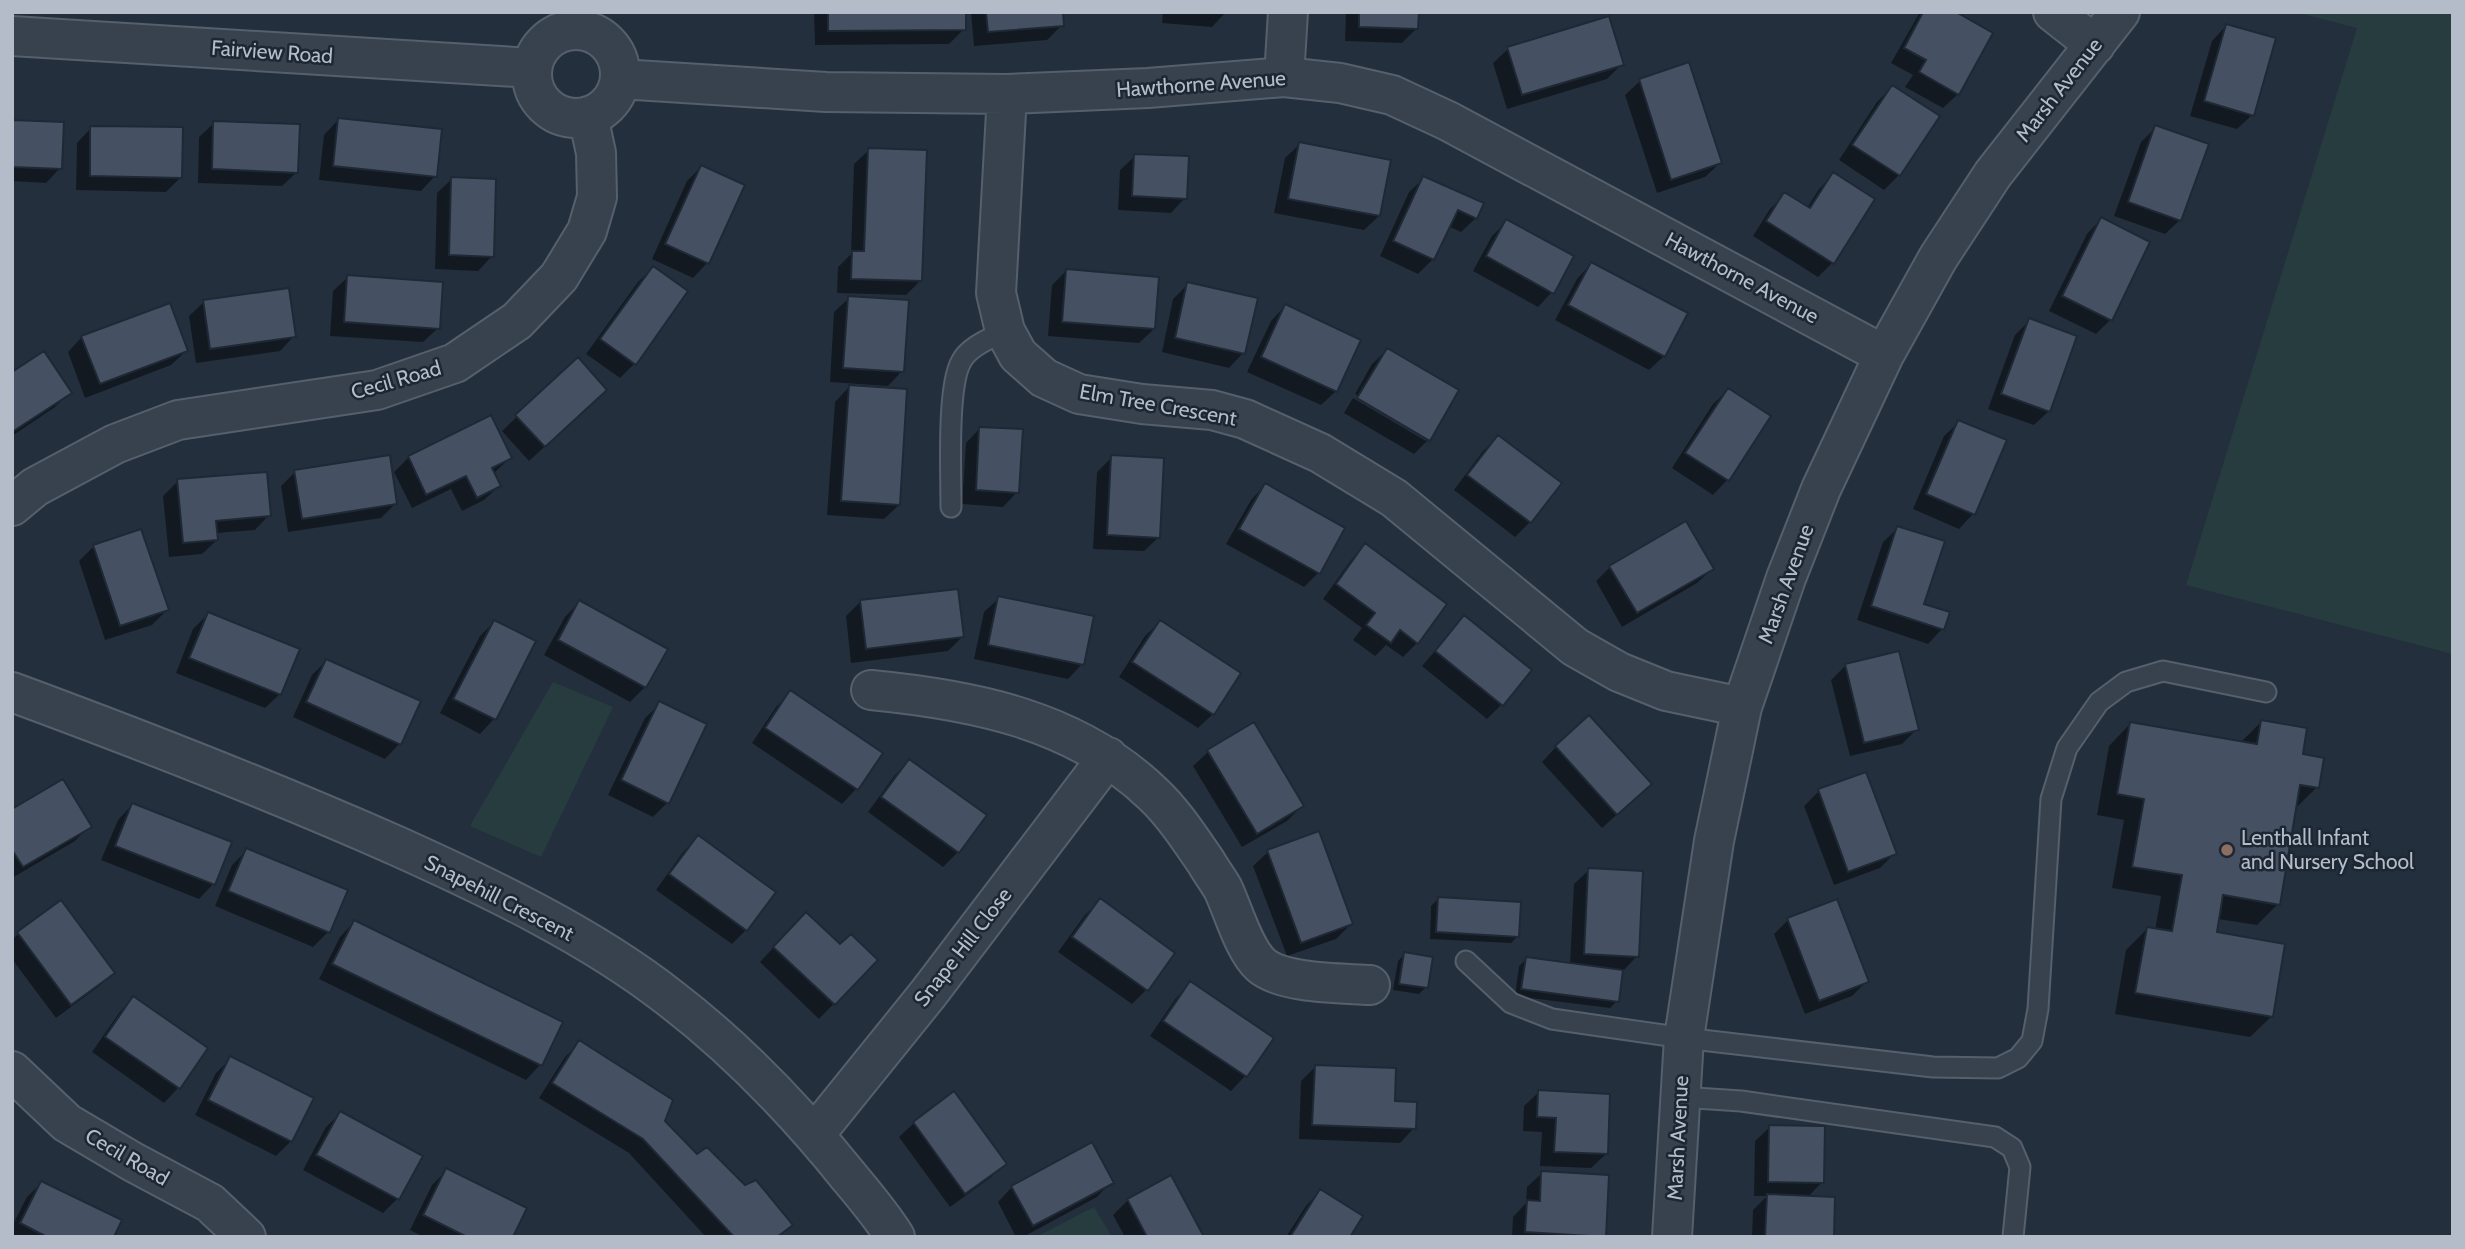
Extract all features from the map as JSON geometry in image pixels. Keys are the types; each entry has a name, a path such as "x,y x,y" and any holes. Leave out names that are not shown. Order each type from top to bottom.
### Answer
{"street":[{"path":"1284,77 1288,12"},
{"path":"2053,12 2095,45"},
{"name":"Marsh Avenue","path":"1672,1237 1684,1038 1714,841 1742,707 1786,578 1821,489 1884,355 1938,258 1993,174 2120,12"},
{"path":"594,22 614,50 620,64 620,79 617,91 600,111 574,118 547,108 532,83 532,68 543,44 553,36 594,22"},
{"name":"Fairview Road","path":"12,36 532,68"},
{"name":"Hawthorne Avenue","path":"620,79 826,92 1007,94 1148,88 1284,77 1340,83 1392,95 1448,121 1884,355"},
{"name":"Elm Tree Crescent","path":"1007,94 996,293 1005,331 1018,355 1044,378 1079,394 1142,404 1212,410 1245,419 1320,453 1394,498 1575,647 1619,672 1666,691 1742,707"},
{"name":"Cecil Road","path":"12,506 36,487 115,444 178,420 377,390 455,363 517,321 559,277 587,231 597,197 596,153 588,116"},
{"path":"871,690 958,701 1006,712 1056,729 1108,757 1154,796 1188,836 1221,886 1249,947 1262,965 1286,977 1370,985"},
{"name":"Snapehill Crescent","path":"12,692 306,806 518,904 612,958 670,997 746,1063 814,1134 895,1237"},
{"name":"Snape Hill Close","path":"814,1134 928,994 1108,757"},
{"name":"Cecil Road","path":"12,1071 67,1123 133,1163 210,1203 246,1237"}],"lane":[{"path":"951,507 954,382 961,359 978,345 1005,331"},
{"path":"1466,961 1511,1003 1552,1019 1684,1038 1933,1066 1998,1068 2018,1058 2032,1041 2038,1009 2051,799 2067,748 2099,702 2126,682 2163,671 2266,692"},
{"path":"1680,1097 1741,1101 1995,1137 2012,1148 2020,1167 2013,1237"}],"green space":[{"path":"2295,12 2453,12 2453,654 2186,585 2357,28"},
{"path":"553,682 613,707 541,857 470,826"},
{"path":"1094,1207 1112,1237 1036,1237"}],"building":[{"path":"828,12 966,12 966,30 828,31"},
{"path":"986,12 1063,12 1064,26 988,32"},
{"path":"1359,12 1419,12 1418,29 1359,27"},
{"path":"1923,12 1956,12 1993,33 1959,95 1919,72 1926,60 1904,48"},
{"path":"1609,16 1624,65 1522,95 1507,47"},
{"path":"2226,24 2276,38 2254,116 2204,101"},
{"path":"1689,62 1722,163 1671,180 1639,79"},
{"path":"1892,85 1940,116 1900,176 1852,145"},
{"path":"338,118 442,129 437,177 333,166"},
{"path":"12,120 64,122 62,169 12,167"},
{"path":"213,121 300,124 298,173 212,169"},
{"path":"2155,125 2209,144 2181,221 2128,202"},
{"path":"90,126 183,127 182,178 90,176"},
{"path":"1299,142 1391,160 1380,216 1288,199"},
{"path":"868,148 927,150 922,281 851,279 852,251 864,251"},
{"path":"1134,154 1189,156 1187,199 1132,196"},
{"path":"701,165 745,185 709,264 665,244"},
{"path":"1833,172 1875,199 1834,264 1766,221 1784,192 1810,208"},
{"path":"1423,176 1484,203 1477,219 1458,210 1434,260 1393,241"},
{"path":"451,177 496,179 494,257 449,255"},
{"path":"2101,217 2150,242 2112,321 2062,296"},
{"path":"1506,219 1574,256 1554,294 1486,256"},
{"path":"1591,262 1688,313 1665,357 1568,305"},
{"path":"653,266 688,291 636,365 600,339"},
{"path":"1066,269 1159,277 1155,329 1062,322"},
{"path":"347,275 443,282 440,329 344,322"},
{"path":"1187,282 1258,298 1245,354 1175,338"},
{"path":"289,288 296,337 210,349 203,300"},
{"path":"848,296 909,300 904,372 843,368"},
{"path":"170,303 188,351 100,384 81,336"},
{"path":"1285,304 1361,340 1337,392 1261,357"},
{"path":"2029,318 2077,336 2050,412 2001,394"},
{"path":"1387,348 1459,390 1430,441 1357,398"},
{"path":"44,351 72,393 12,432 12,372"},
{"path":"578,357 607,390 545,447 515,415"},
{"path":"849,385 907,389 900,505 841,501"},
{"path":"1728,388 1771,416 1729,481 1685,453"},
{"path":"491,415 512,458 492,468 501,486 477,498 466,476 426,495 408,456"},
{"path":"1958,420 2007,440 1975,515 1926,494"},
{"path":"979,427 1023,429 1019,493 976,490"},
{"path":"1498,435 1562,483 1531,523 1467,475"},
{"path":"390,455 397,504 302,519 294,470"},
{"path":"1111,455 1164,458 1160,538 1107,535"},
{"path":"267,472 271,516 216,521 218,540 183,543 177,479"},
{"path":"1265,483 1345,528 1320,574 1239,529"},
{"path":"1686,521 1714,569 1637,613 1609,566"},
{"path":"1897,526 1945,541 1924,604 1950,612 1944,630 1871,606"},
{"path":"141,529 169,610 120,626 93,545"},
{"path":"1365,543 1447,604 1418,644 1400,630 1391,643 1366,625 1375,613 1336,584"},
{"path":"958,589 964,637 866,649 860,600"},
{"path":"998,596 1094,616 1084,665 988,645"},
{"path":"579,600 668,649 646,688 558,640"},
{"path":"208,612 300,649 281,695 189,658"},
{"path":"1464,615 1532,670 1503,706 1435,651"},
{"path":"494,620 536,641 496,720 453,699"},
{"path":"1160,620 1241,673 1214,715 1132,662"},
{"path":"1899,651 1919,730 1864,743 1845,664"},
{"path":"326,659 421,701 401,745 306,702"},
{"path":"790,690 883,753 858,790 765,728"},
{"path":"659,701 707,724 669,804 621,780"},
{"path":"1589,715 1652,784 1617,815 1555,746"},
{"path":"2261,720 2307,728 2303,754 2324,758 2319,788 2300,785 2280,905 2223,895 2217,932 2285,944 2273,1017 2135,993 2147,927 2172,931 2182,875 2132,867 2144,799 2117,794 2130,722 2257,744"},
{"path":"1254,722 1304,806 1257,834 1207,750"},
{"path":"909,759 987,815 959,853 881,797"},
{"path":"1866,772 1897,854 1848,872 1818,789"},
{"path":"63,779 92,827 23,867 12,850 12,809"},
{"path":"132,803 232,842 215,885 115,846"},
{"path":"1319,831 1353,924 1301,943 1267,850"},
{"path":"698,835 776,892 747,931 669,874"},
{"path":"246,848 348,890 330,933 228,891"},
{"path":"1588,868 1643,871 1639,957 1584,954"},
{"path":"1438,897 1521,902 1519,937 1436,932"},
{"path":"1100,898 1175,953 1148,991 1072,937"},
{"path":"1837,899 1869,982 1819,1001 1787,918"},
{"path":"61,900 115,973 71,1005 17,932"},
{"path":"806,912 840,944 851,934 878,960 835,1005 773,947"},
{"path":"354,920 563,1022 542,1066 332,964"},
{"path":"1404,952 1433,957 1428,988 1399,984"},
{"path":"1526,957 1623,970 1619,1002 1521,989"},
{"path":"1190,981 1274,1038 1247,1077 1163,1021"},
{"path":"133,996 208,1048 180,1089 105,1037"},
{"path":"579,1040 673,1100 665,1121 697,1154 707,1147 745,1185 756,1180 793,1225 777,1237 734,1237 643,1139 552,1083"},
{"path":"230,1056 314,1098 292,1142 208,1100"},
{"path":"1315,1065 1396,1068 1395,1101 1417,1102 1416,1129 1312,1125"},
{"path":"1538,1090 1610,1094 1608,1154 1554,1152 1556,1118 1537,1117"},
{"path":"954,1091 1007,1164 965,1194 913,1122"},
{"path":"340,1111 423,1156 399,1200 316,1155"},
{"path":"1769,1125 1825,1126 1824,1183 1768,1182"},
{"path":"1092,1142 1114,1183 1033,1226 1011,1186"},
{"path":"446,1168 527,1208 513,1237 467,1237 423,1215"},
{"path":"1541,1171 1609,1175 1606,1237 1525,1232 1527,1200 1540,1201"},
{"path":"1171,1175 1204,1237 1147,1237 1127,1199"},
{"path":"41,1181 122,1220 114,1237 47,1237 20,1223"},
{"path":"1320,1189 1363,1216 1350,1237 1290,1237"},
{"path":"1767,1194 1835,1197 1834,1237 1765,1237"}],"place":[{"name":"Lenthall Infant and Nursery School","path":"2227,850"}]}
